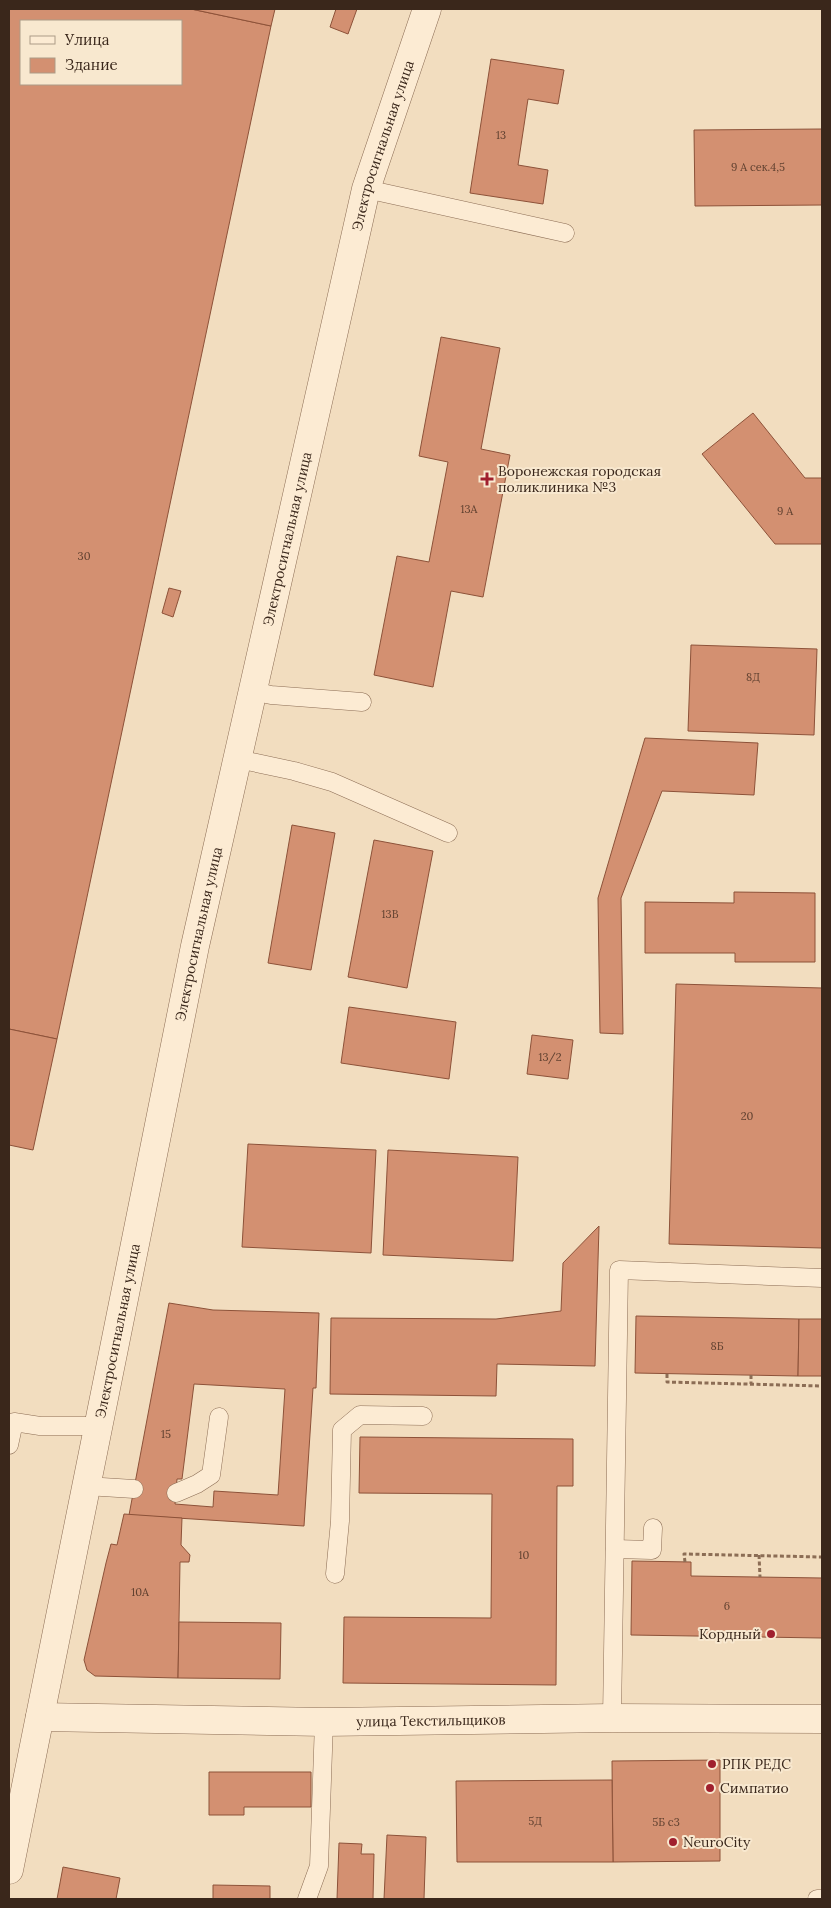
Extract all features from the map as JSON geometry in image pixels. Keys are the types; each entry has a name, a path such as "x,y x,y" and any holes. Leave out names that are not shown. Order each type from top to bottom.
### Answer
{"street":[{"name":"Электросигнальная улица","path":"9,1870 195,946 366,189 427,9"},
{"name":"улица Текстильщиков","path":"40,1716 324,1722 612,1718 822,1719"}],"lane":[{"path":"366,189 565,232"},
{"path":"253,691 271,695 362,702"},
{"path":"238,759 294,771 332,782 448,833"},
{"path":"612,1718 618,1270 822,1278"},
{"path":"335,1574 340,1521 342,1430 360,1414 423,1416"},
{"path":"176,1493 197,1484 210,1475 219,1418"},
{"path":"9,1445 14,1422 40,1426 99,1426"},
{"path":"86,1486 134,1489"},
{"path":"615,1549 652,1550 653,1528"},
{"path":"307,1899 319,1866 324,1722"},
{"path":"817,1899 822,1899"}],"path":[{"path":"667,1374 667,1382 822,1386"},
{"path":"751,1375 751,1384"},
{"path":"685,1562 684,1554 822,1557"},
{"path":"759,1555 760,1577"}],"building":[{"path":"9,9 191,9 271,26 57,1039 9,1029"},
{"path":"191,9 275,9 271,26"},
{"path":"336,9 357,9 348,34 330,27"},
{"path":"491,59 564,70 558,104 528,99 518,165 548,170 543,204 470,193"},
{"path":"822,129 822,205 695,206 694,130"},
{"path":"441,337 500,348 481,449 510,455 483,597 451,591 433,687 374,675 397,556 429,562 448,462 419,456"},
{"path":"753,413 805,478 822,478 822,544 775,544 702,454"},
{"path":"169,588 181,591 173,617 162,613"},
{"path":"691,645 817,649 814,735 688,731"},
{"path":"645,738 758,743 754,795 662,791 621,898 623,1034 600,1033 598,898"},
{"path":"292,825 335,833 311,970 268,963"},
{"path":"374,840 433,851 407,988 348,977"},
{"path":"734,892 815,893 815,962 735,962 735,953 645,953 645,902 734,903"},
{"path":"676,984 822,988 822,1248 669,1244"},
{"path":"349,1007 456,1022 449,1079 341,1063"},
{"path":"9,1029 57,1039 33,1150 9,1145"},
{"path":"532,1035 573,1040 568,1079 527,1074"},
{"path":"248,1144 376,1150 371,1253 242,1247"},
{"path":"388,1150 518,1157 513,1261 383,1255"},
{"path":"599,1226 595,1366 497,1364 496,1396 330,1394 331,1318 496,1319 561,1311 563,1263"},
{"path":"169,1303 213,1310 319,1313 316,1388 313,1388 304,1526 129,1515","holes":["194,1384 285,1389 278,1495 214,1491 213,1507 175,1504 177,1479 182,1479"]},
{"path":"636,1316 799,1319 798,1376 635,1373"},
{"path":"799,1319 822,1319 822,1376 798,1376"},
{"path":"360,1437 573,1439 573,1486 557,1486 556,1685 343,1683 344,1617 491,1618 492,1494 359,1493"},
{"path":"124,1514 182,1518 181,1545 190,1555 189,1562 180,1562 178,1678 95,1676 87,1670 84,1660 106,1563 111,1544 117,1545"},
{"path":"632,1561 691,1562 691,1576 822,1578 822,1638 631,1635"},
{"path":"179,1622 281,1623 280,1679 178,1678"},
{"path":"720,1760 720,1861 613,1862 612,1761"},
{"path":"209,1772 311,1772 311,1807 244,1807 244,1815 209,1815"},
{"path":"612,1780 613,1862 457,1862 456,1781"},
{"path":"387,1835 426,1837 424,1899 384,1899"},
{"path":"339,1843 362,1844 361,1854 374,1854 373,1899 337,1899"},
{"path":"63,1867 120,1878 116,1899 57,1899"},
{"path":"213,1885 270,1886 270,1899 213,1899"}],"place":[{"name":"Воронежская городская поликлиника №3","path":"487,479"},
{"name":"Кордный","path":"771,1634"},
{"name":"РПК РЕДС","path":"712,1764"},
{"name":"Симпатио","path":"710,1788"},
{"name":"NeuroCity","path":"673,1842"}]}
